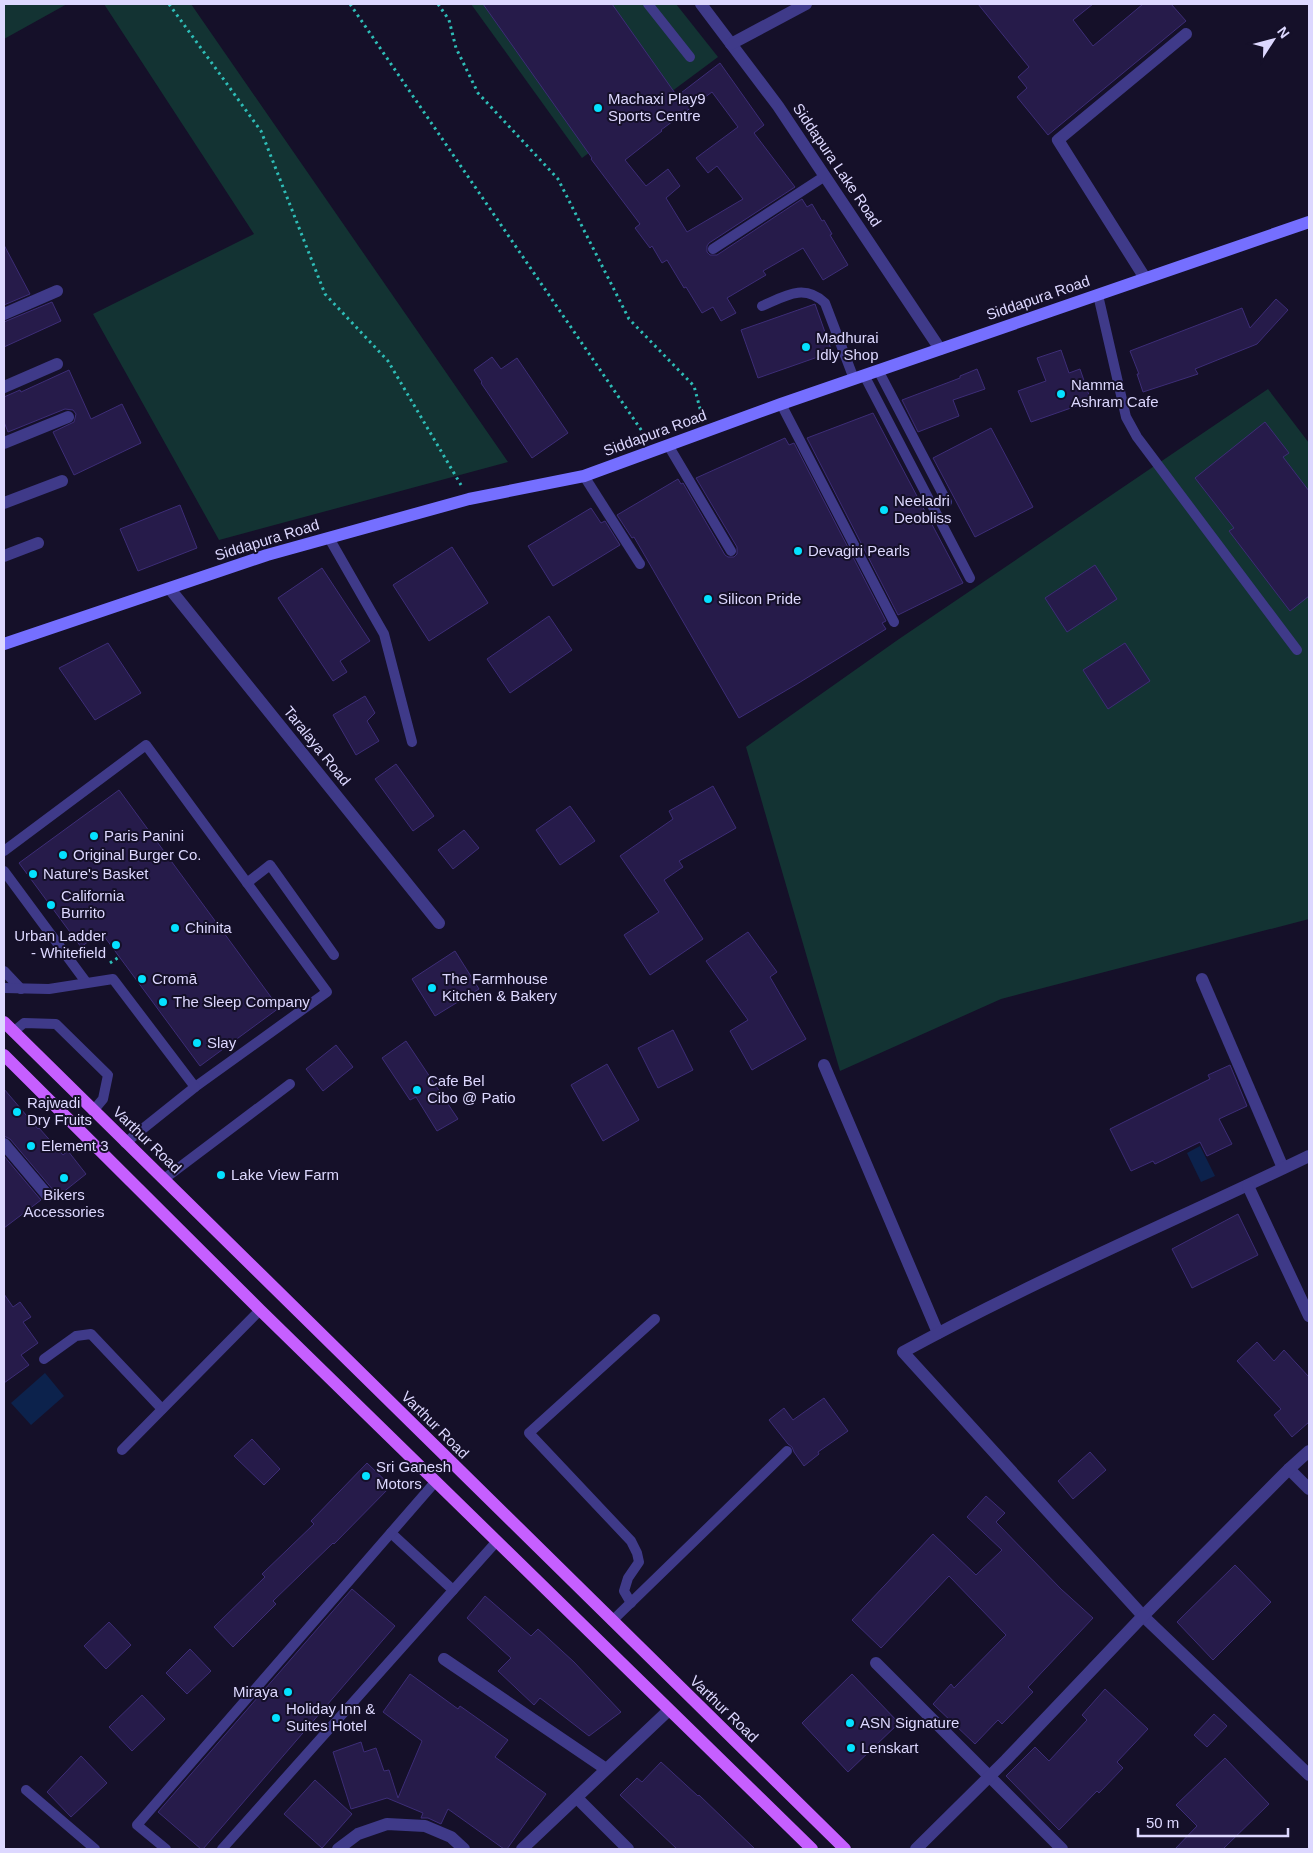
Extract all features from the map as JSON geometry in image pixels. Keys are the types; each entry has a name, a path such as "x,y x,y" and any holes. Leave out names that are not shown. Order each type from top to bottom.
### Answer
{"main road":[{"name":"Varthur Road","path":"4,1022 845,1849"},
{"path":"4,1055 260,1310 812,1849"}],"street":[{"name":"Siddapura Lake Road","path":"701,4 778,106 940,349"},
{"path":"731,44 806,4"},
{"path":"1146,278 1058,140 1186,34"},
{"name":"Siddapura Road","path":"4,644 267,555 469,499 584,476 878,370 1309,222"},
{"path":"4,314 57,291"},
{"path":"4,387 57,364"},
{"path":"4,443 68,417"},
{"path":"4,503 62,481"},
{"path":"4,556 38,543"},
{"name":"Taralaya Road","path":"170,588 439,923"},
{"path":"1202,979 1283,1168"},
{"path":"824,1065 938,1333"},
{"path":"4,1144 48,1196"},
{"path":"1309,1156 1248,1186 1130,1239 903,1352 1143,1616 1309,1775"},
{"path":"1248,1186 1309,1316"},
{"path":"916,1849 989,1777 1143,1616 1309,1451"},
{"path":"1289,1469 1309,1489"},
{"path":"444,1659 606,1769"},
{"path":"876,1663 1062,1849"},
{"path":"522,1849 669,1710"},
{"path":"577,1798 628,1849"},
{"path":"338,1849 358,1834 388,1824 425,1826 451,1836 464,1849"}],"lane":[{"path":"648,4 690,57"},
{"path":"713,249 825,176"},
{"path":"762,306 797,291 819,298 825,304 859,377 970,578"},
{"path":"1098,295 1126,417 1137,438 1297,650"},
{"path":"878,370 947,502"},
{"path":"781,404 894,622"},
{"path":"668,445 731,551"},
{"path":"584,476 640,564"},
{"path":"329,538 384,634 412,742"},
{"path":"4,851 146,744 326,992 195,1087 125,1143"},
{"path":"247,882 270,865 334,955"},
{"path":"4,870 86,982"},
{"path":"4,971 21,989"},
{"path":"4,988 49,989 113,978 195,1087"},
{"path":"13,1032 24,1023 56,1024 108,1075 103,1099 93,1110"},
{"path":"164,1179 290,1084"},
{"path":"122,1450 260,1310"},
{"path":"631,1603 624,1590 628,1578 639,1562 638,1553 631,1541 529,1432 655,1319"},
{"path":"44,1359 76,1336 91,1334 162,1409"},
{"path":"612,1621 787,1451"},
{"path":"166,1849 137,1825 436,1481"},
{"path":"391,1533 453,1590"},
{"path":"222,1849 497,1541"},
{"path":"26,1790 95,1849"}],"path":[{"path":"169,4 261,131 325,294 388,362 469,499"},
{"path":"350,4 655,450"},
{"path":"438,4 449,20 456,48 478,93 558,179 629,319 694,386 706,431"}],"green space":[{"path":"4,4 67,4 4,39"},
{"path":"104,4 191,4 508,462 219,540 93,314 254,234"},
{"name":"Machaxi Play9 Sports Centre","path":"471,4 676,4 718,57 582,158"},
{"path":"1268,389 1309,443 1309,919 1001,999 840,1071 746,747 899,639"}],"water":[{"path":"1200,1146 1215,1176 1201,1182 1187,1153"},
{"path":"45,1373 64,1396 31,1425 11,1403"}],"building":[{"path":"483,4 612,4 677,96 720,63 764,125 754,133 795,187 709,243 707,252 710,255 717,255 802,199 807,207 812,204 822,221 824,220 832,234 830,235 848,265 823,280 803,248 763,271 766,275 727,298 736,313 721,321 713,307 702,313 667,260 662,263 652,246 650,248 635,228 640,224","holes":["712,92 738,127 696,158 708,173 717,166 743,199 687,232 666,198 680,186 668,169 646,186 625,160"]},
{"path":"978,4 1093,4 1073,20 1093,46 1143,4 1171,4 1186,21 1048,135 1017,97 1027,88 1018,77 1029,67"},
{"path":"4,245 30,294 4,305"},
{"path":"1276,299 1288,310 1257,344 1195,369 1198,374 1143,392 1137,374 1139,374 1130,351 1242,308 1250,328"},
{"path":"52,302 61,321 4,347 4,322"},
{"path":"815,304 832,352 758,378 741,330"},
{"path":"1061,350 1069,373 1080,369 1091,401 1031,422 1018,391 1046,381 1037,358"},
{"path":"492,357 501,369 517,358 568,433 532,458 474,370"},
{"path":"977,369 985,389 953,400 959,416 918,432 902,400 960,378 960,376"},
{"path":"69,370 91,419 122,404 141,443 74,475 53,432 74,422 76,414 73,410 65,409 8,432 4,422 4,397 20,390 21,392"},
{"name":"Neeladri Deobliss","path":"873,413 963,583 898,615 807,438"},
{"path":"1265,422 1289,453 1283,457 1309,491 1309,596 1290,611 1229,531 1234,528 1195,478"},
{"path":"991,428 1033,507 975,537 933,458"},
{"path":"785,438 789,445 794,443 886,621 882,623 886,629 739,718 634,537 632,538 617,515 678,479 681,484 683,483 725,555 734,557 737,554 737,547 696,478"},
{"path":"180,505 197,548 138,571 120,529"},
{"path":"591,508 601,523 605,521 620,545 553,586 528,546"},
{"path":"452,547 488,603 429,641 393,585"},
{"path":"1095,565 1117,599 1067,632 1045,598"},
{"path":"322,568 370,641 340,661 347,672 333,681 278,598"},
{"path":"549,616 572,650 510,693 487,659"},
{"path":"108,643 141,693 95,720 59,668"},
{"path":"1125,643 1150,681 1108,709 1083,670"},
{"path":"365,696 375,713 367,721 379,741 356,755 333,715"},
{"path":"396,764 434,816 413,831 375,779"},
{"path":"713,786 736,828 679,861 683,867 664,880 703,939 650,975 624,935 659,912 620,856 673,819 669,811"},
{"path":"119,790 279,1008 200,1066 101,932 81,947 19,863"},
{"path":"570,806 595,841 560,865 536,830"},
{"path":"464,830 479,848 453,869 438,850"},
{"path":"748,932 777,972 770,977 806,1039 752,1070 730,1031 748,1020 706,961"},
{"path":"455,951 479,989 435,1016 412,979"},
{"path":"673,1030 693,1070 658,1088 638,1048"},
{"path":"406,1041 458,1119 437,1131 416,1097 410,1100 382,1058"},
{"path":"336,1045 353,1067 323,1091 306,1069"},
{"path":"607,1064 639,1120 603,1141 571,1085"},
{"path":"1230,1065 1247,1106 1219,1119 1232,1144 1207,1156 1200,1142 1155,1164 1153,1161 1131,1171 1110,1129 1210,1079 1208,1075"},
{"path":"4,1089 63,1155 68,1151 86,1174 57,1197 10,1139 4,1136"},
{"path":"4,1156 41,1200 4,1228"},
{"path":"1238,1214 1258,1255 1192,1288 1172,1249"},
{"path":"4,1294 13,1307 20,1302 31,1317 23,1322 38,1343 21,1355 29,1365 4,1383"},
{"path":"1257,1342 1274,1361 1284,1350 1309,1377 1309,1422 1292,1437 1274,1415 1281,1409 1237,1361"},
{"path":"824,1398 848,1431 818,1452 819,1454 804,1466 792,1447 769,1420 784,1408 793,1420"},
{"path":"252,1439 280,1469 264,1485 234,1456"},
{"path":"1090,1452 1106,1470 1073,1499 1058,1481"},
{"path":"367,1463 391,1486 334,1544 273,1601 276,1604 233,1647 214,1627 265,1577 262,1574 314,1524 311,1521"},
{"path":"986,1496 1005,1513 996,1522 1061,1589 1093,1618 1028,1687 1033,1692 1002,1724 998,1720 975,1744 933,1704 951,1684 954,1688 1006,1635 949,1576 881,1648 852,1620 933,1534 976,1575 1002,1550 967,1517"},
{"path":"1235,1565 1271,1602 1213,1660 1177,1622"},
{"name":"Holiday Inn & Suites Hotel","path":"352,1589 395,1626 203,1849 201,1849 158,1812"},
{"path":"485,1596 531,1636 538,1629 574,1662 621,1712 589,1736 540,1698 534,1705 498,1671 511,1658 467,1618"},
{"path":"109,1622 131,1645 106,1669 84,1646"},
{"path":"190,1649 211,1671 187,1694 166,1673"},
{"path":"410,1674 458,1709 460,1706 508,1740 495,1757 546,1794 507,1849 504,1849 448,1809 441,1824 428,1818 421,1818 423,1813 387,1798 351,1809 333,1752 361,1742 364,1752 376,1748 384,1771 389,1770 398,1798 422,1741 383,1712"},
{"name":"ASN Signature","path":"852,1674 899,1723 848,1772 802,1723"},
{"path":"1105,1689 1148,1729 1117,1762 1123,1768 1099,1793 1097,1791 1059,1830 1006,1776 1035,1747 1049,1761 1087,1720 1082,1715"},
{"path":"142,1695 165,1719 132,1751 109,1727"},
{"path":"1214,1714 1227,1726 1207,1747 1194,1735"},
{"path":"81,1756 107,1783 71,1817 47,1792"},
{"path":"1225,1758 1269,1804 1223,1849 1175,1849 1197,1826 1176,1805"},
{"path":"661,1762 699,1795 755,1849 677,1849 620,1795 637,1778 642,1782"},
{"path":"315,1780 352,1814 322,1848 284,1814"}],"place":[{"name":"Machaxi Play9 Sports Centre","path":"598,108"},
{"name":"Madhurai Idly Shop","path":"806,347"},
{"name":"Namma Ashram Cafe","path":"1061,394"},
{"name":"Neeladri Deobliss","path":"884,510"},
{"name":"Devagiri Pearls","path":"798,551"},
{"name":"Silicon Pride","path":"708,599"},
{"name":"Paris Panini","path":"94,836"},
{"name":"Original Burger Co.","path":"63,855"},
{"name":"Nature's Basket","path":"33,874"},
{"name":"California Burrito","path":"51,905"},
{"name":"Chinita","path":"175,928"},
{"name":"Urban Ladder - Whitefield","path":"116,945"},
{"name":"Cromā","path":"142,979"},
{"name":"The Farmhouse Kitchen & Bakery","path":"432,988"},
{"name":"The Sleep Company","path":"163,1002"},
{"name":"Slay","path":"197,1043"},
{"name":"Cafe Bel Cibo @ Patio","path":"417,1090"},
{"name":"Rajwadi Dry Fruits","path":"17,1112"},
{"name":"Element 3","path":"31,1146"},
{"name":"Lake View Farm","path":"221,1175"},
{"name":"Bikers Accessories","path":"64,1178"},
{"name":"Sri Ganesh Motors","path":"366,1476"},
{"name":"Miraya","path":"288,1692"},
{"name":"Holiday Inn & Suites Hotel","path":"276,1718"},
{"name":"ASN Signature","path":"850,1723"},
{"name":"Lenskart","path":"851,1748"}]}
